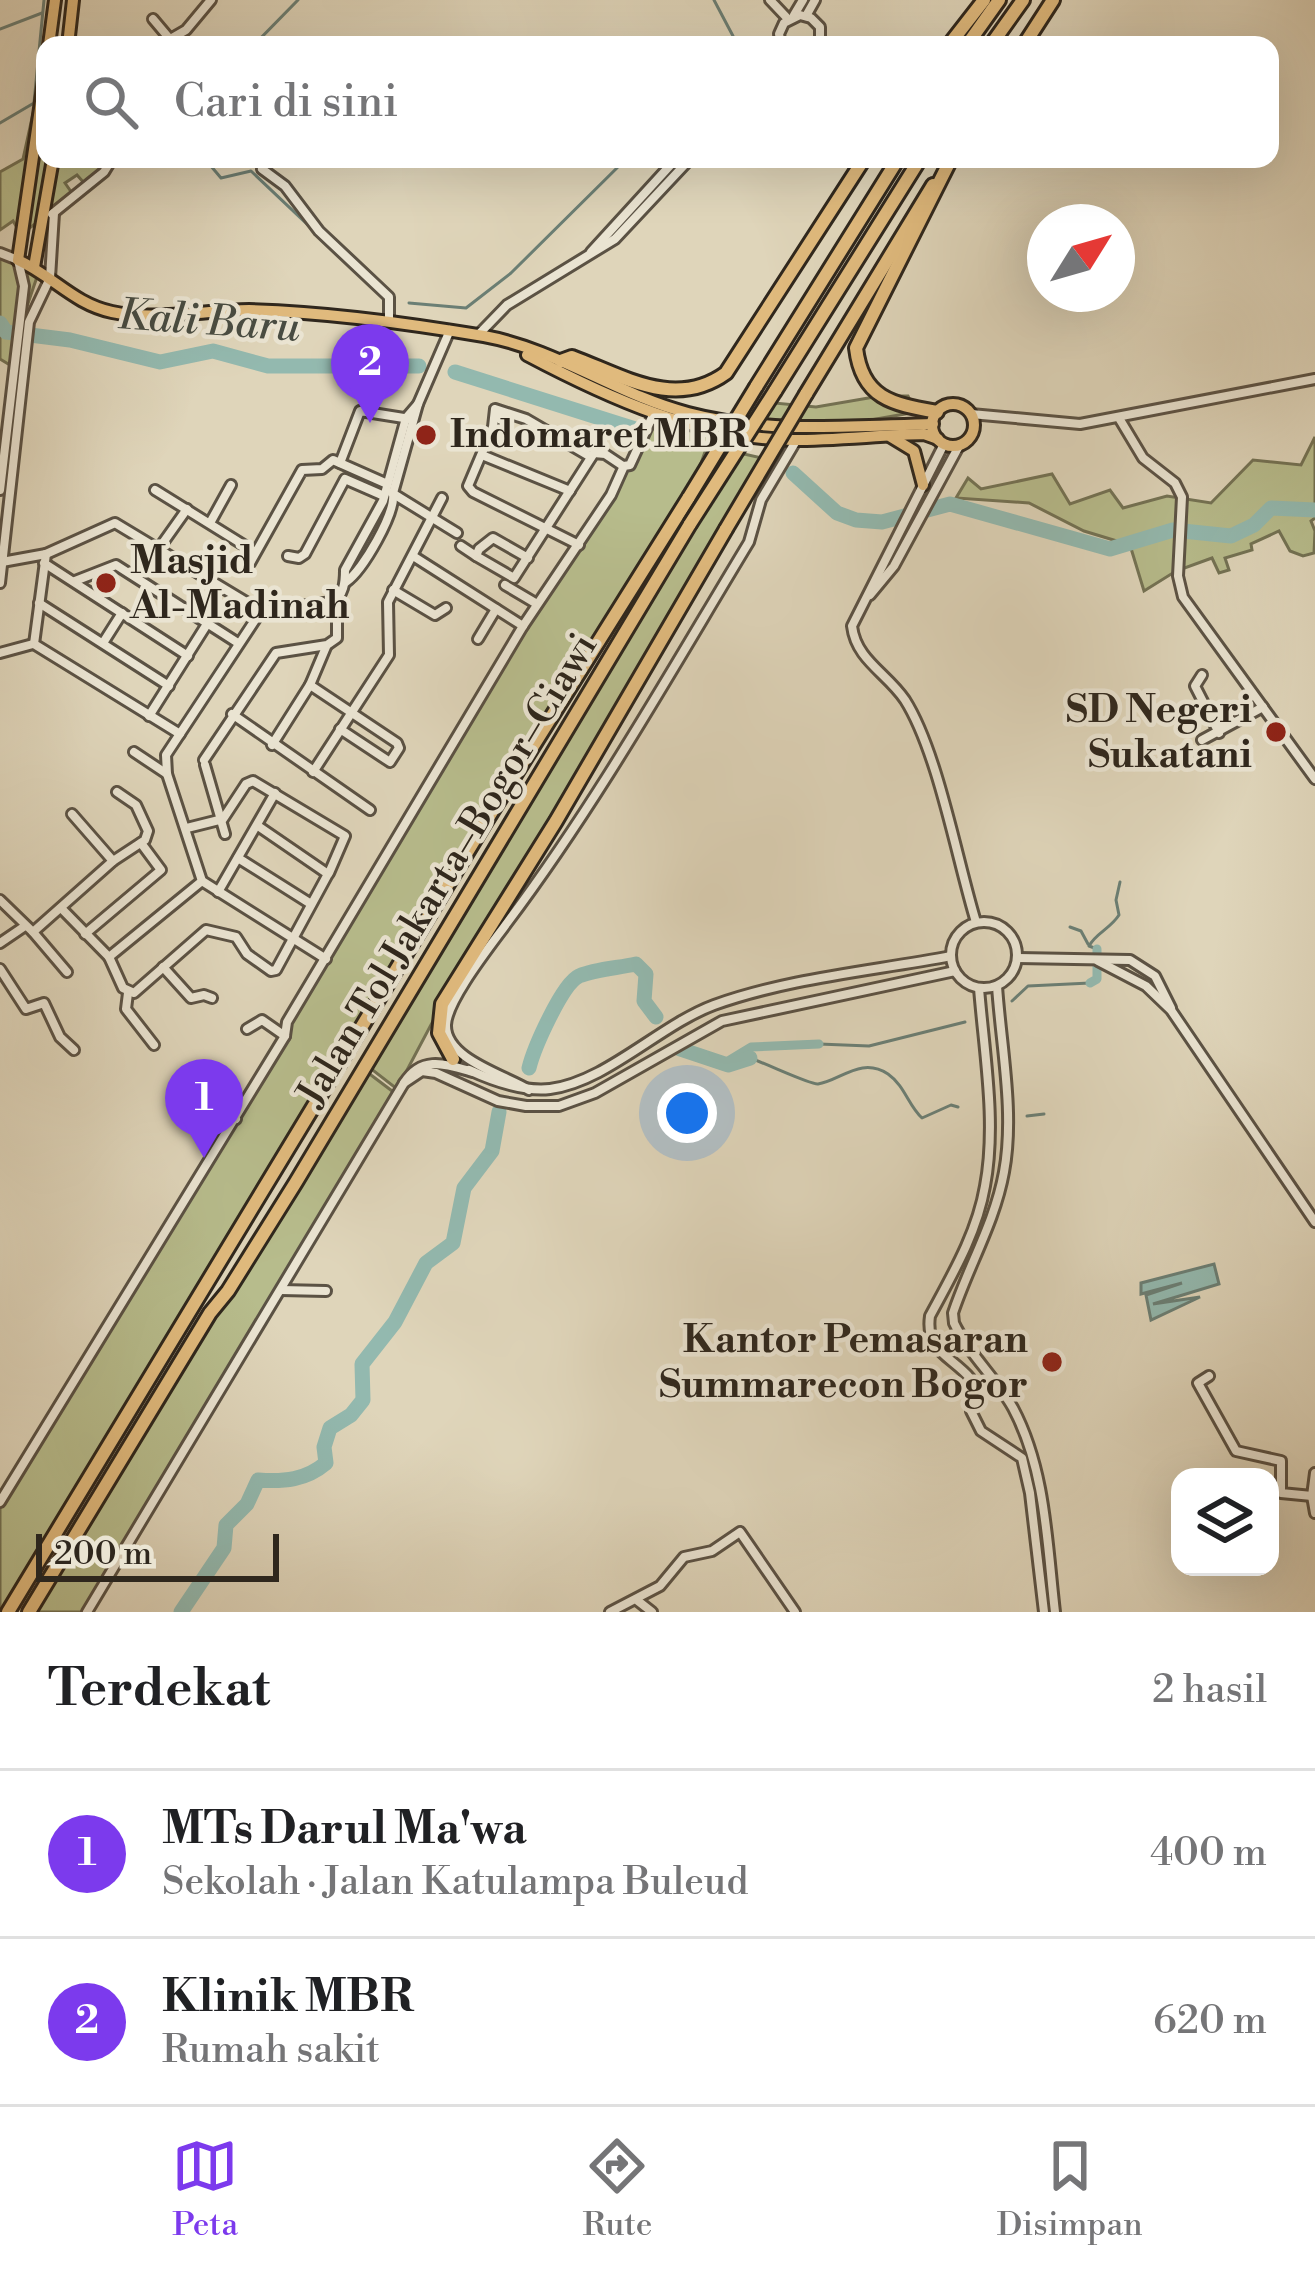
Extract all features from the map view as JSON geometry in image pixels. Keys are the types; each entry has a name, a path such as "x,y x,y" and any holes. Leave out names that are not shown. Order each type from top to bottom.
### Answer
{"highway":[{"path":"956,36 984,0"},
{"path":"973,36 999,0"},
{"path":"997,36 1023,0"},
{"path":"1030,36 1053,0"},
{"path":"559,366 572,357 664,390 690,391 726,374 858,168"},
{"name":"Jalan Tol Jakarta–Bogor–Ciawi","path":"6,1612 483,826 892,168"},
{"name":"Jalan Tol Jakarta–Bogor–Ciawi","path":"29,1612 210,1313 296,1182 691,524 914,168"},
{"path":"453,1059 439,1033 442,1004 944,168"},
{"path":"935,418 878,394 864,379 856,349 946,168"}],"main road":[{"path":"50,36 56,0"},
{"path":"69,36 74,0"},
{"path":"36,136 18,260 76,300 116,313 251,310 389,322 449,335 494,338 690,414 775,426 935,418 954,404 971,414 973,431 959,446 924,434 797,440 710,430 652,418 559,366"},
{"path":"34,267 50,215 53,168"},
{"path":"935,418 941,441"},
{"path":"886,435 914,451 926,489"}],"street":[{"path":"174,36 187,30 212,0"},
{"path":"770,0 791,17 806,16 820,27 820,36"},
{"path":"781,36 781,28 803,0"},
{"path":"806,16 815,0"},
{"path":"153,19 167,36"},
{"path":"26,321 50,278 50,215 106,168"},
{"path":"590,253 668,168"},
{"path":"478,335 506,305 615,239 682,168"},
{"path":"262,169 285,186 319,231 389,297 389,322"},
{"path":"0,254 18,260 26,321 0,490"},
{"path":"272,745 310,685 327,645 339,634 337,599 358,572 393,508 387,490 410,419 449,335"},
{"path":"0,583 17,459 22,347"},
{"path":"971,414 1080,424 1315,379"},
{"path":"579,545 470,489 496,409 526,419 591,457"},
{"path":"340,463 360,412 410,419"},
{"path":"0,1502 286,1036 287,1022 537,604 611,495 652,418"},
{"path":"1119,418 1148,463 1179,489 1183,597 1315,779"},
{"path":"530,1090 458,1052 447,1035 448,1012 576,827 749,542 761,500 797,440"},
{"path":"861,606 895,566 911,537 941,441"},
{"path":"959,446 894,540 852,626 861,655 893,684 917,723 976,922"},
{"path":"461,546 512,578 597,451 627,466"},
{"path":"482,455 570,491"},
{"path":"5,458 17,459"},
{"path":"250,563 302,470 322,469 333,460 457,533"},
{"path":"288,556 305,554 345,479 387,490"},
{"path":"210,523 231,485"},
{"path":"155,490 255,552"},
{"path":"313,772 389,655 388,602 442,498"},
{"path":"160,548 187,509"},
{"path":"2,562 45,559 113,523 124,525 261,611 337,599"},
{"path":"476,556 493,538 528,558"},
{"path":"413,556 524,626"},
{"path":"45,559 188,656"},
{"path":"34,644 45,559"},
{"path":"75,581 115,565 238,643"},
{"path":"505,585 537,604"},
{"path":"393,590 435,615 446,608"},
{"path":"39,603 169,686"},
{"path":"478,639 496,609"},
{"path":"261,611 166,755 167,775 202,881 326,959"},
{"path":"104,643 122,613"},
{"path":"149,716 207,624"},
{"path":"0,652 34,644 180,734"},
{"path":"225,834 204,762 278,652 327,645"},
{"path":"1202,675 1195,686 1197,695 1219,734"},
{"path":"310,685 398,744 392,761 340,729"},
{"path":"1202,740 1264,707"},
{"path":"232,714 370,810"},
{"path":"134,752 167,775"},
{"path":"128,994 206,930 236,937 247,954 271,971 279,967 345,836 249,782 223,819 187,828"},
{"path":"0,944 62,909 113,861 141,843 148,832 137,807 117,792"},
{"path":"218,892 275,793"},
{"path":"72,814 113,861"},
{"path":"258,826 328,874"},
{"path":"85,934 161,871 141,843"},
{"path":"238,858 310,904"},
{"path":"109,958 202,881"},
{"path":"0,900 67,972"},
{"path":"62,909 109,958 128,994 126,1009 154,1045"},
{"path":"976,922 1002,927 1014,940 1018,958 1011,975 997,986 979,988 955,971 951,956 958,934 976,922"},
{"path":"87,1612 413,1069 441,1063 530,1090 552,1089 577,1082 694,1014 733,999 951,956"},
{"path":"1018,958 1110,958 1141,965 1166,991 1171,1010"},
{"path":"1098,961 1171,1010 1315,1222"},
{"path":"1131,979 1141,965"},
{"path":"163,967 190,998 204,994 212,998"},
{"path":"0,969 26,1009 44,1003 60,1037 74,1050"},
{"path":"404,1083 422,1071 436,1072 498,1101 559,1106 595,1094 706,1028 742,1014 955,971"},
{"path":"997,986 1007,1133 1005,1170 980,1253 953,1313 958,1332 994,1376 1015,1412 1041,1491 1055,1612"},
{"path":"979,988 988,1165 985,1190 965,1249 928,1328 933,1346 966,1372 973,1384 970,1411 981,1431 1027,1456"},
{"path":"247,1029 262,1020 286,1036"},
{"path":"453,1059 473,1072"},
{"path":"614,1060 625,1075"},
{"path":"205,1091 236,1119"},
{"path":"280,1290 326,1291"},
{"path":"973,1384 994,1376"},
{"path":"1209,1376 1198,1383 1236,1451 1281,1461 1282,1494 1312,1496"},
{"path":"1027,1456 1044,1612"},
{"path":"1315,1473 1315,1513"},
{"path":"610,1612 660,1586 684,1557 712,1551 740,1532 795,1612"},
{"path":"638,1601 652,1612"}],"green space":[{"path":"36,100 36,168 99,168 102,172 85,184 77,175 65,183 74,196 21,234 13,221 0,230 0,172 23,159"},
{"path":"0,253 39,271 22,321 15,368 0,359"},
{"path":"908,396 916,412 808,431 763,424 775,403 816,407"},
{"path":"658,403 717,418 689,497 0,1612 0,1500 285,1036 287,1022 537,604 603,506"},
{"path":"1315,437 1314,553 1303,556 1290,551 1279,531 1251,544 1252,550 1225,558 1229,570 1219,573 1212,558 1176,571 1144,591 1130,545 1084,531 1029,503 956,498 968,478 981,489 1052,474 1070,504 1110,490 1123,508 1167,496 1211,503 1253,460 1301,465"},
{"path":"735,452 766,459 442,1004 397,1089 370,1068"},
{"path":"367,1072 396,1094 87,1612 29,1612"}],"water":[{"path":"1214,1264 1219,1284 1153,1304 1200,1297 1151,1320 1146,1295 1182,1283 1141,1294 1141,1283"}],"waterway":[{"path":"41,36 44,0"},
{"path":"263,36 298,0"},
{"path":"714,0 733,36"},
{"path":"0,29 42,13"},
{"path":"0,123 34,103 36,82"},
{"path":"213,168 221,178 251,171 383,296"},
{"path":"409,303 466,308 511,273 617,168"},
{"name":"Kali Baru","path":"0,323 6,332 70,340 160,362 213,351 268,366 419,366"},
{"name":"Kali Baru","path":"455,372 635,429"},
{"name":"Kali Baru","path":"670,439 679,441"},
{"name":"Kali Baru","path":"793,473 837,513 856,520 882,522 950,504 1110,549 1173,530 1231,536 1254,525 1271,508 1315,510"},
{"path":"1097,949 1089,946 1119,915 1120,882"},
{"path":"1070,927 1081,931 1088,944"},
{"path":"1090,983 1097,979 1097,949"},
{"path":"529,1068 557,1003 579,976 636,964 646,974 644,1001 656,1017"},
{"path":"1012,1001 1028,986 1090,983"},
{"path":"819,1044 869,1046 965,1022"},
{"path":"723,1064 751,1047 819,1044"},
{"path":"680,1049 728,1065 750,1058"},
{"path":"750,1058 818,1084 860,1068 878,1069 894,1079 922,1118 951,1105 958,1107"},
{"path":"181,1612 224,1548 226,1525 247,1504 258,1480 294,1479 326,1463 324,1447 330,1428 351,1415 363,1400 362,1364 395,1322 426,1263 453,1243 464,1188 492,1151 499,1112"},
{"path":"1027,1116 1044,1114"}],"place":[{"name":"Klinik MBR","path":"370,423"},
{"name":"Indomaret MBR","path":"426,435"},
{"name":"Masjid Al-Madinah","path":"106,583"},
{"name":"SD Negeri Sukatani","path":"1276,732"},
{"name":"MTs Darul Ma'wa","path":"204,1158"},
{"name":"Kantor Pemasaran Summarecon Bogor","path":"1052,1362"}]}
